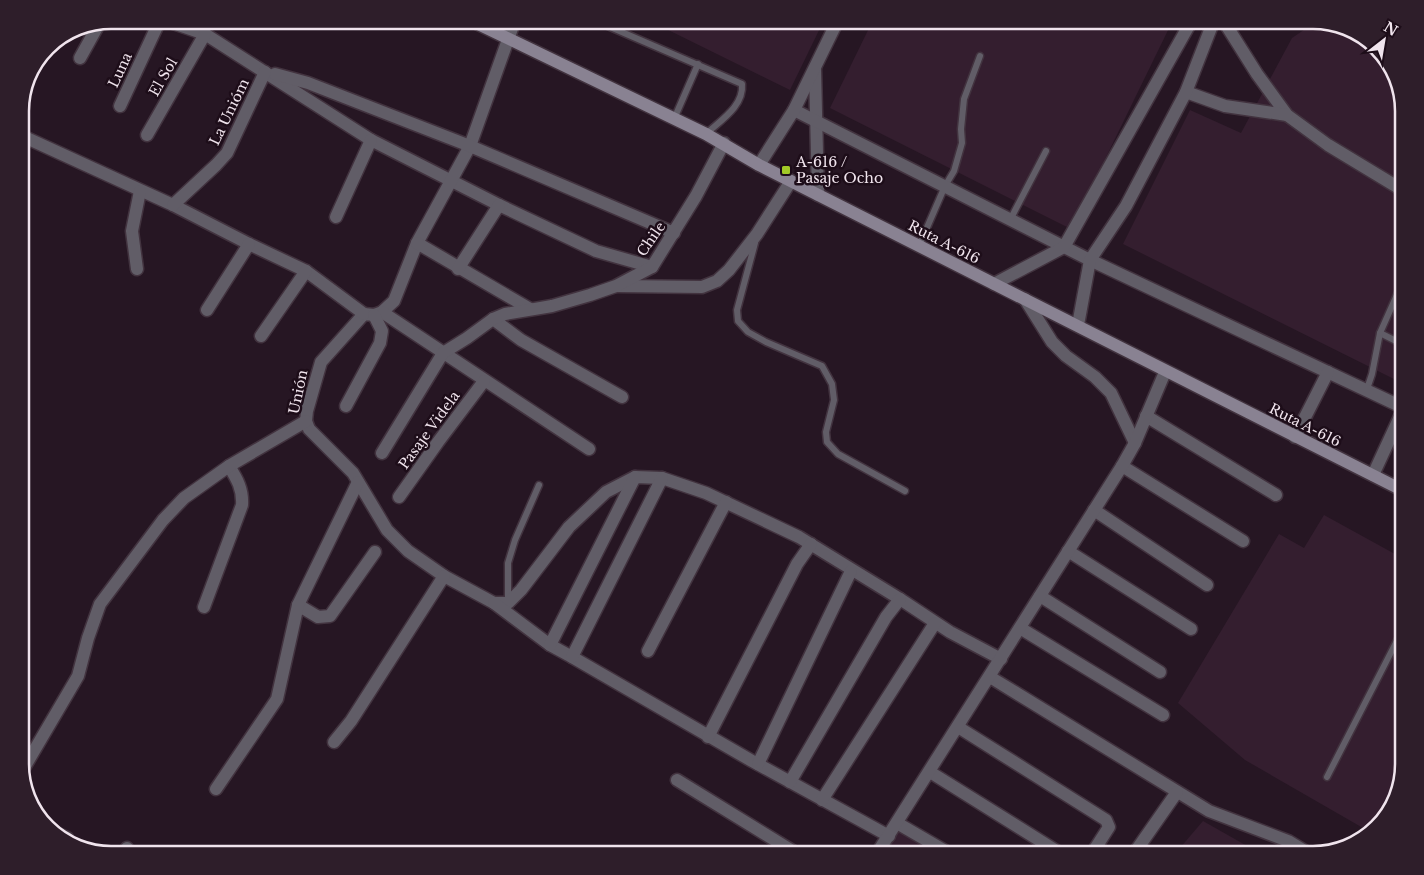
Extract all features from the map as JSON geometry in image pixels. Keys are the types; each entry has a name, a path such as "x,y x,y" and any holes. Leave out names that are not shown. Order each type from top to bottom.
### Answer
{"main road":[{"name":"Ruta A-616","path":"487,29 724,143 759,165 1395,486"}],"street":[{"name":"Luna","path":"120,106 158,29"},
{"path":"190,29 205,34 371,140 499,205 596,251 652,267"},
{"name":"Unión","path":"512,29 470,146 417,244 394,301 373,314 321,362 306,412 309,430 353,473 387,530 408,551 444,576 494,603 550,645 708,737 889,836"},
{"path":"759,165 794,110 834,29"},
{"path":"994,284 1064,247 1187,29"},
{"path":"1078,325 1090,260 1126,206 1186,92 1210,29"},
{"path":"1229,29 1257,74 1287,115 1328,144 1395,185"},
{"path":"80,58 96,30"},
{"name":"El Sol","path":"147,135 205,34"},
{"path":"815,67 818,195"},
{"path":"265,72 308,83 470,146 674,233"},
{"name":"La Unióm","path":"173,205 216,165 227,152 265,72"},
{"path":"1186,92 1225,106 1287,115"},
{"path":"794,110 1090,260 1395,403"},
{"path":"29,138 173,205 306,271 373,314 443,352 589,449"},
{"path":"336,217 371,140"},
{"name":"Chile","path":"443,352 467,338 493,319 505,314 552,306 590,295 616,286 652,267 674,233 724,143"},
{"path":"616,286 702,287 717,281 729,270 757,234 791,181"},
{"path":"137,269 132,232 140,190"},
{"path":"458,269 499,205"},
{"path":"207,310 249,244"},
{"path":"417,244 530,310"},
{"path":"261,336 306,271"},
{"path":"1025,299 1052,342 1066,356 1095,377 1111,393 1134,442"},
{"path":"346,406 380,343 382,331 373,314"},
{"path":"493,319 521,340 622,397"},
{"path":"382,453 443,352"},
{"path":"882,846 1122,466 1166,372"},
{"path":"1295,436 1328,372"},
{"name":"Pasaje Videla","path":"399,497 484,381"},
{"path":"1146,416 1276,495"},
{"path":"29,760 78,676 88,638 100,604 175,507 229,466 306,421"},
{"path":"1373,475 1395,427"},
{"path":"204,607 242,505 239,482 229,466"},
{"path":"1122,466 1243,541"},
{"path":"550,645 635,477"},
{"path":"494,603 508,603 521,590 569,527 606,492 635,477 662,478 706,493 811,544 936,623 1001,659"},
{"path":"572,658 662,478"},
{"path":"216,789 276,699 298,605 358,482"},
{"path":"648,651 726,502"},
{"path":"1094,510 1208,585"},
{"path":"708,737 797,564 811,544"},
{"path":"1068,551 1191,630"},
{"path":"298,605 318,617 330,616 375,552"},
{"path":"758,764 851,570"},
{"path":"334,742 351,722 444,576"},
{"path":"1040,596 1160,672"},
{"path":"790,782 886,617 900,599"},
{"path":"822,800 936,623"},
{"path":"1020,628 1163,715"},
{"path":"990,677 1209,811 1288,841 1296,846"},
{"path":"958,727 1106,820 1109,827 1097,846"},
{"path":"930,772 1049,846"},
{"path":"676,780 784,846"},
{"path":"1139,846 1177,792"},
{"path":"897,823 937,846"}],"lane":[{"path":"615,29 742,84 743,93 739,103 706,134"},
{"path":"919,246 944,186 954,171 962,142 961,128 964,99 980,56"},
{"path":"674,119 698,64"},
{"path":"1010,220 1046,151"},
{"path":"757,234 737,310 738,321 748,332 822,366 832,384 834,400 826,432 826,442 838,454 905,491"},
{"path":"1366,389 1372,374 1380,333 1395,299"},
{"path":"1380,333 1395,340"},
{"path":"508,603 508,563 515,540 539,485"},
{"path":"1327,777 1395,645"}],"shaded area":[{"path":"666,29 820,29 790,90"},
{"path":"869,29 1169,29 1071,229 830,108"},
{"path":"1305,29 1324,29 1345,35 1359,43 1359,65 1381,65 1384,70 1391,84 1395,105 1395,380 1123,244 1190,110 1241,133 1292,38"},
{"path":"1324,515 1395,554 1395,775 1389,796 1384,805 1364,828 1245,760 1178,703 1279,534 1304,548"},
{"path":"892,819 936,846 873,846"},
{"path":"1203,821 1247,846 1182,846"}],"place":[{"name":"A-616 / Pasaje Ocho","path":"786,170"}]}
